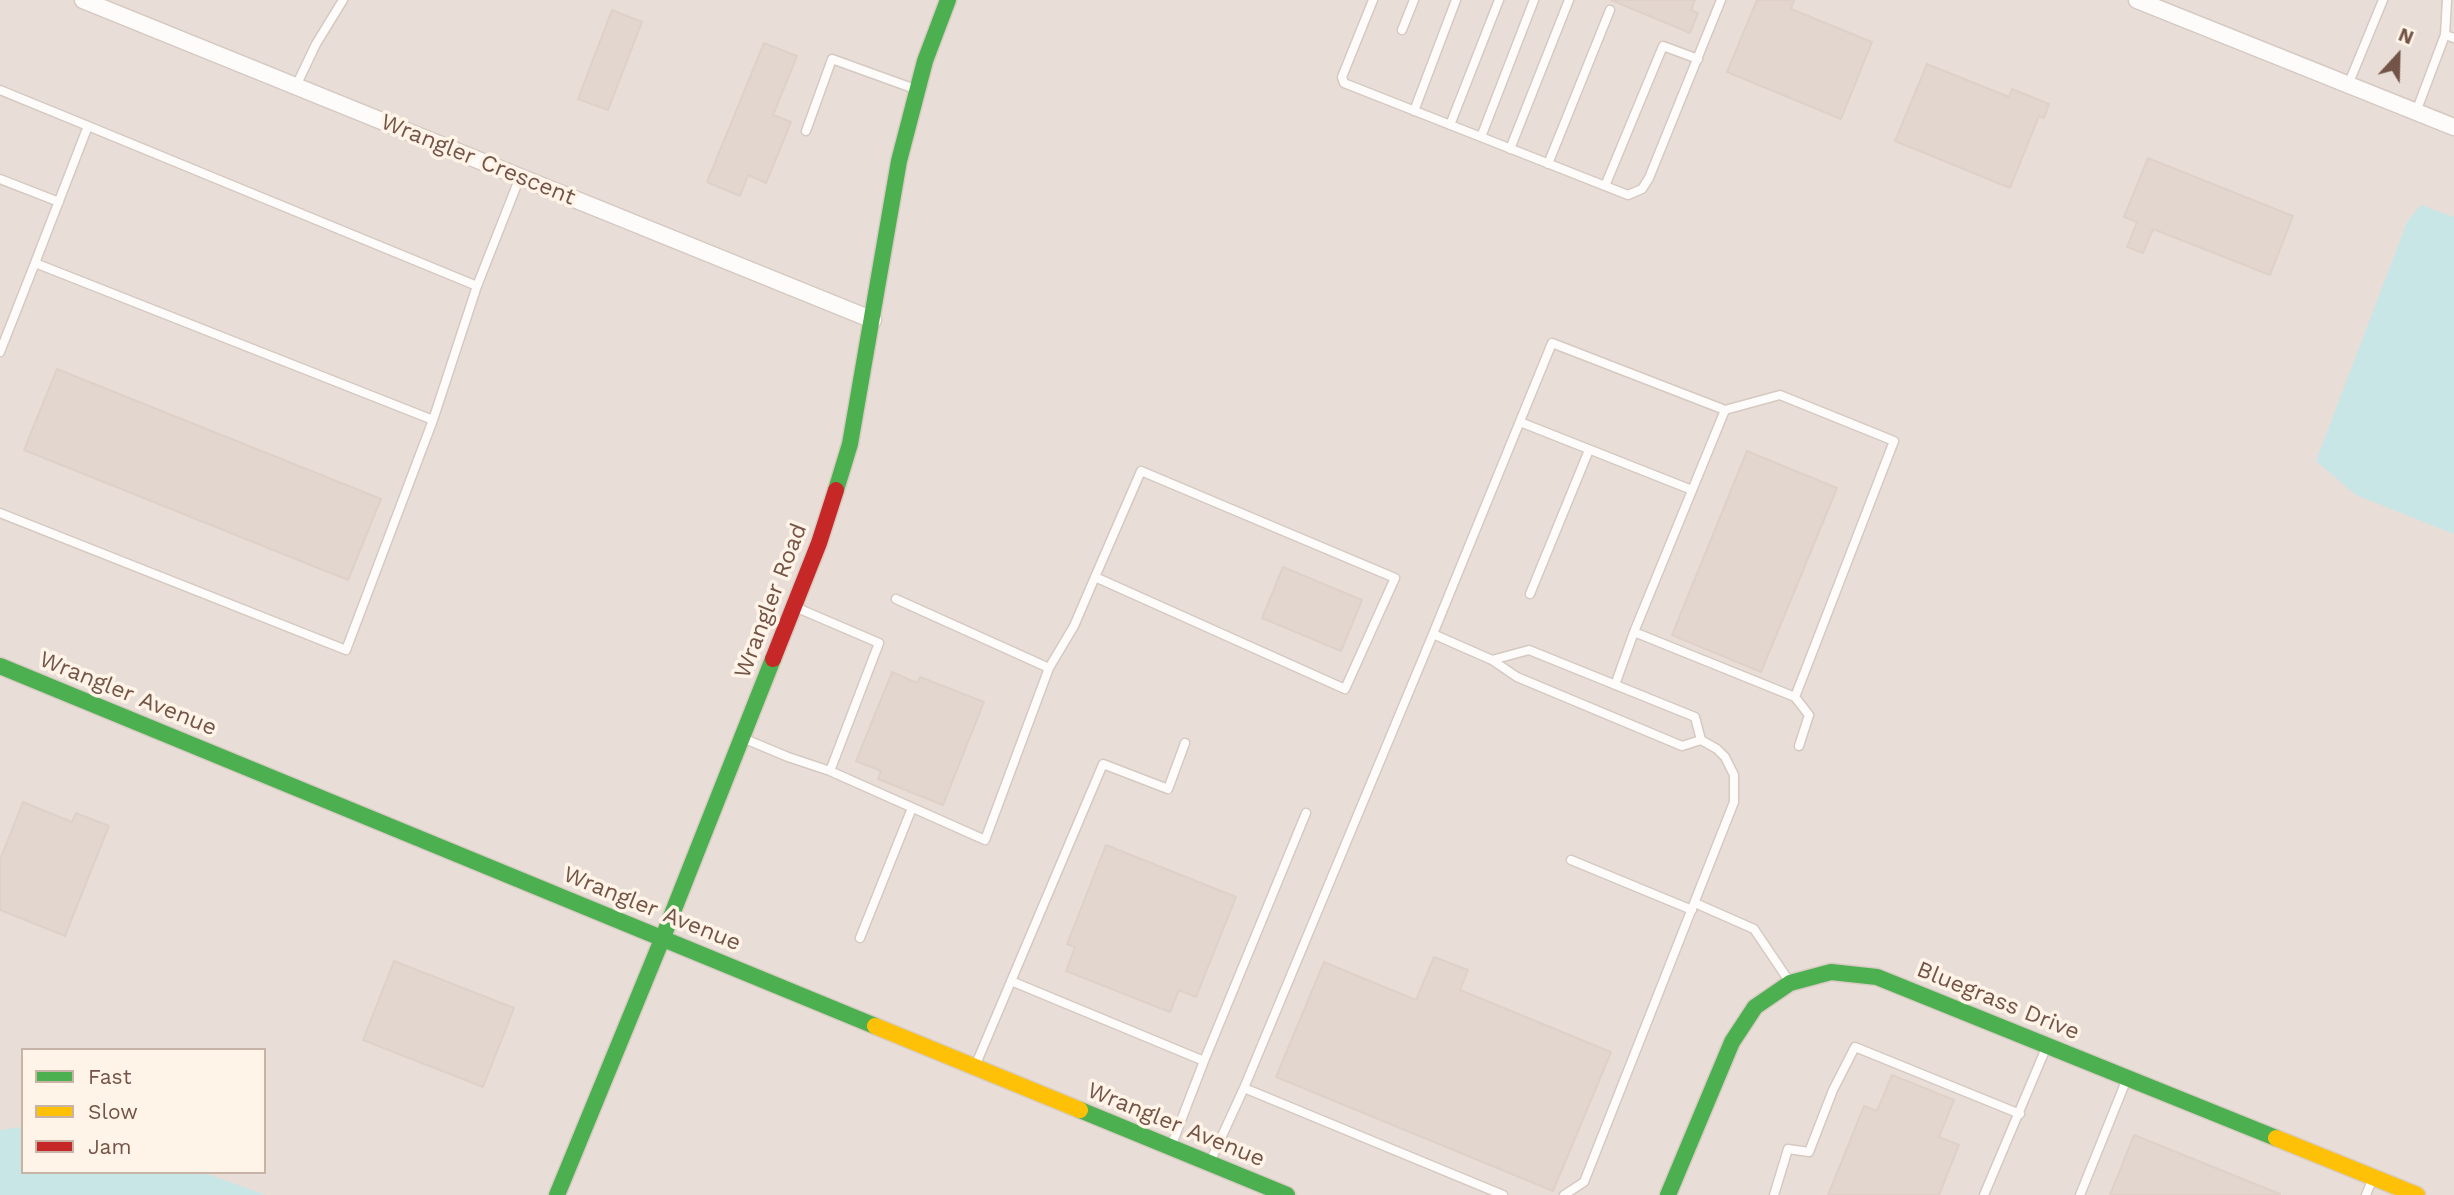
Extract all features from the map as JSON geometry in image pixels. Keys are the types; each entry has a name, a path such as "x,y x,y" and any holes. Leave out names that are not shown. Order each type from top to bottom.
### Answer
{"street":[{"name":"Wrangler Crescent","path":"83,0 873,320"},
{"name":"Wrangler Road","path":"557,1195 663,937 819,543 850,444 899,161 925,61 948,0"},
{"path":"2137,0 2454,127"},
{"name":"Wrangler Avenue","path":"0,666 1286,1195"},
{"name":"Bluegrass Drive","path":"1668,1195 1732,1042 1755,1007 1790,983 1831,972 1877,976 2417,1195"}],"lane":[{"path":"296,86 316,44 343,0"},
{"path":"1373,0 1342,76 1344,83 1628,195 1642,189 1649,178 1721,0"},
{"path":"1402,30 1414,0"},
{"path":"1414,111 1456,0"},
{"path":"1450,125 1499,0"},
{"path":"1481,137 1534,0"},
{"path":"1510,149 1569,0"},
{"path":"2348,85 2383,0"},
{"path":"2416,112 2450,36 2447,0"},
{"path":"1548,164 1610,10"},
{"path":"1605,186 1663,46 1698,59"},
{"path":"806,131 832,59 918,90"},
{"path":"0,90 477,286"},
{"path":"0,352 88,126"},
{"path":"0,513 346,650 433,420 477,286 520,177"},
{"path":"0,179 59,202"},
{"path":"35,263 433,420"},
{"path":"1210,1164 1244,1088 1552,343 1725,410 1780,394 1894,441 1795,697"},
{"path":"1615,685 1633,632 1725,410"},
{"path":"1520,422 1692,490"},
{"path":"1530,594 1589,450"},
{"path":"742,738 830,771 985,840 1049,668 1074,626 1095,577 1141,471 1395,578 1345,689 1095,577"},
{"path":"896,599 1049,668"},
{"path":"794,607 879,643 830,771"},
{"path":"1633,632 1795,697 1809,715 1799,746"},
{"path":"1433,634 1492,660 1517,677 1682,746 1701,740"},
{"path":"1492,660 1529,650 1695,717 1701,740 1725,757 1734,775 1734,802 1584,1182 1563,1195"},
{"path":"975,1067 1103,764 1168,789 1185,743"},
{"path":"860,938 912,808"},
{"path":"1171,1148 1306,813"},
{"path":"1571,859 1754,929 1790,983"},
{"path":"1011,981 1204,1061"},
{"path":"1984,1195 2048,1046"},
{"path":"1774,1195 1788,1149 1809,1152 1833,1090 1855,1047 2020,1114"},
{"path":"2080,1195 2127,1078"},
{"path":"1244,1088 1503,1195"},
{"path":"2366,1195 2373,1177"}],"shaded area":[{"path":"0,0 2454,0 2454,1195 0,1195"}],"water":[{"path":"2421,205 2454,217 2454,534 2356,495 2316,461 2407,222"},
{"path":"21,1127 21,1174 208,1174 266,1195 0,1195 0,1130"}],"building":[{"path":"1611,0 1695,0 1691,10 1698,13 1690,33"},
{"path":"1757,0 1794,0 1791,9 1872,42 1841,119 1727,72"},
{"path":"612,10 642,22 608,110 578,99"},
{"path":"764,43 797,56 773,115 791,122 766,183 748,175 740,196 707,182"},
{"path":"1927,64 2009,97 2012,89 2049,104 2044,118 2039,116 2010,188 1895,141"},
{"path":"2148,158 2293,216 2270,275 2153,229 2143,253 2127,247 2137,222 2124,217"},
{"path":"57,369 381,499 348,580 24,450"},
{"path":"1747,451 1837,488 1761,672 1672,635"},
{"path":"1283,567 1362,600 1341,651 1262,618"},
{"path":"892,672 917,683 920,677 984,702 943,805 878,779 881,771 856,761"},
{"path":"23,802 72,822 76,813 109,826 65,936 0,910 0,860"},
{"path":"1106,845 1236,897 1196,997 1179,990 1170,1012 1066,971 1075,947 1067,944"},
{"path":"1434,957 1468,970 1460,990 1611,1052 1553,1191 1276,1077 1324,962 1416,1000"},
{"path":"394,961 514,1008 483,1087 363,1040"},
{"path":"1892,1075 1954,1100 1939,1137 1959,1145 1939,1195 1828,1195 1864,1106 1877,1111"},
{"path":"2134,1135 2280,1194 2280,1195 2110,1195"}],"traffic: fast":[{"path":"836,490 850,444 899,161 925,61 948,0"},
{"path":"557,1195 773,659"},
{"path":"0,666 875,1026"},
{"path":"1668,1195 1732,1042 1755,1007 1790,983 1831,972 1877,977 2276,1138"},
{"path":"1080,1110 1287,1195"}],"traffic: slow":[{"path":"875,1026 1080,1110"},
{"path":"2276,1138 2417,1195"}],"traffic: jam":[{"path":"773,659 819,543 836,490"}]}
